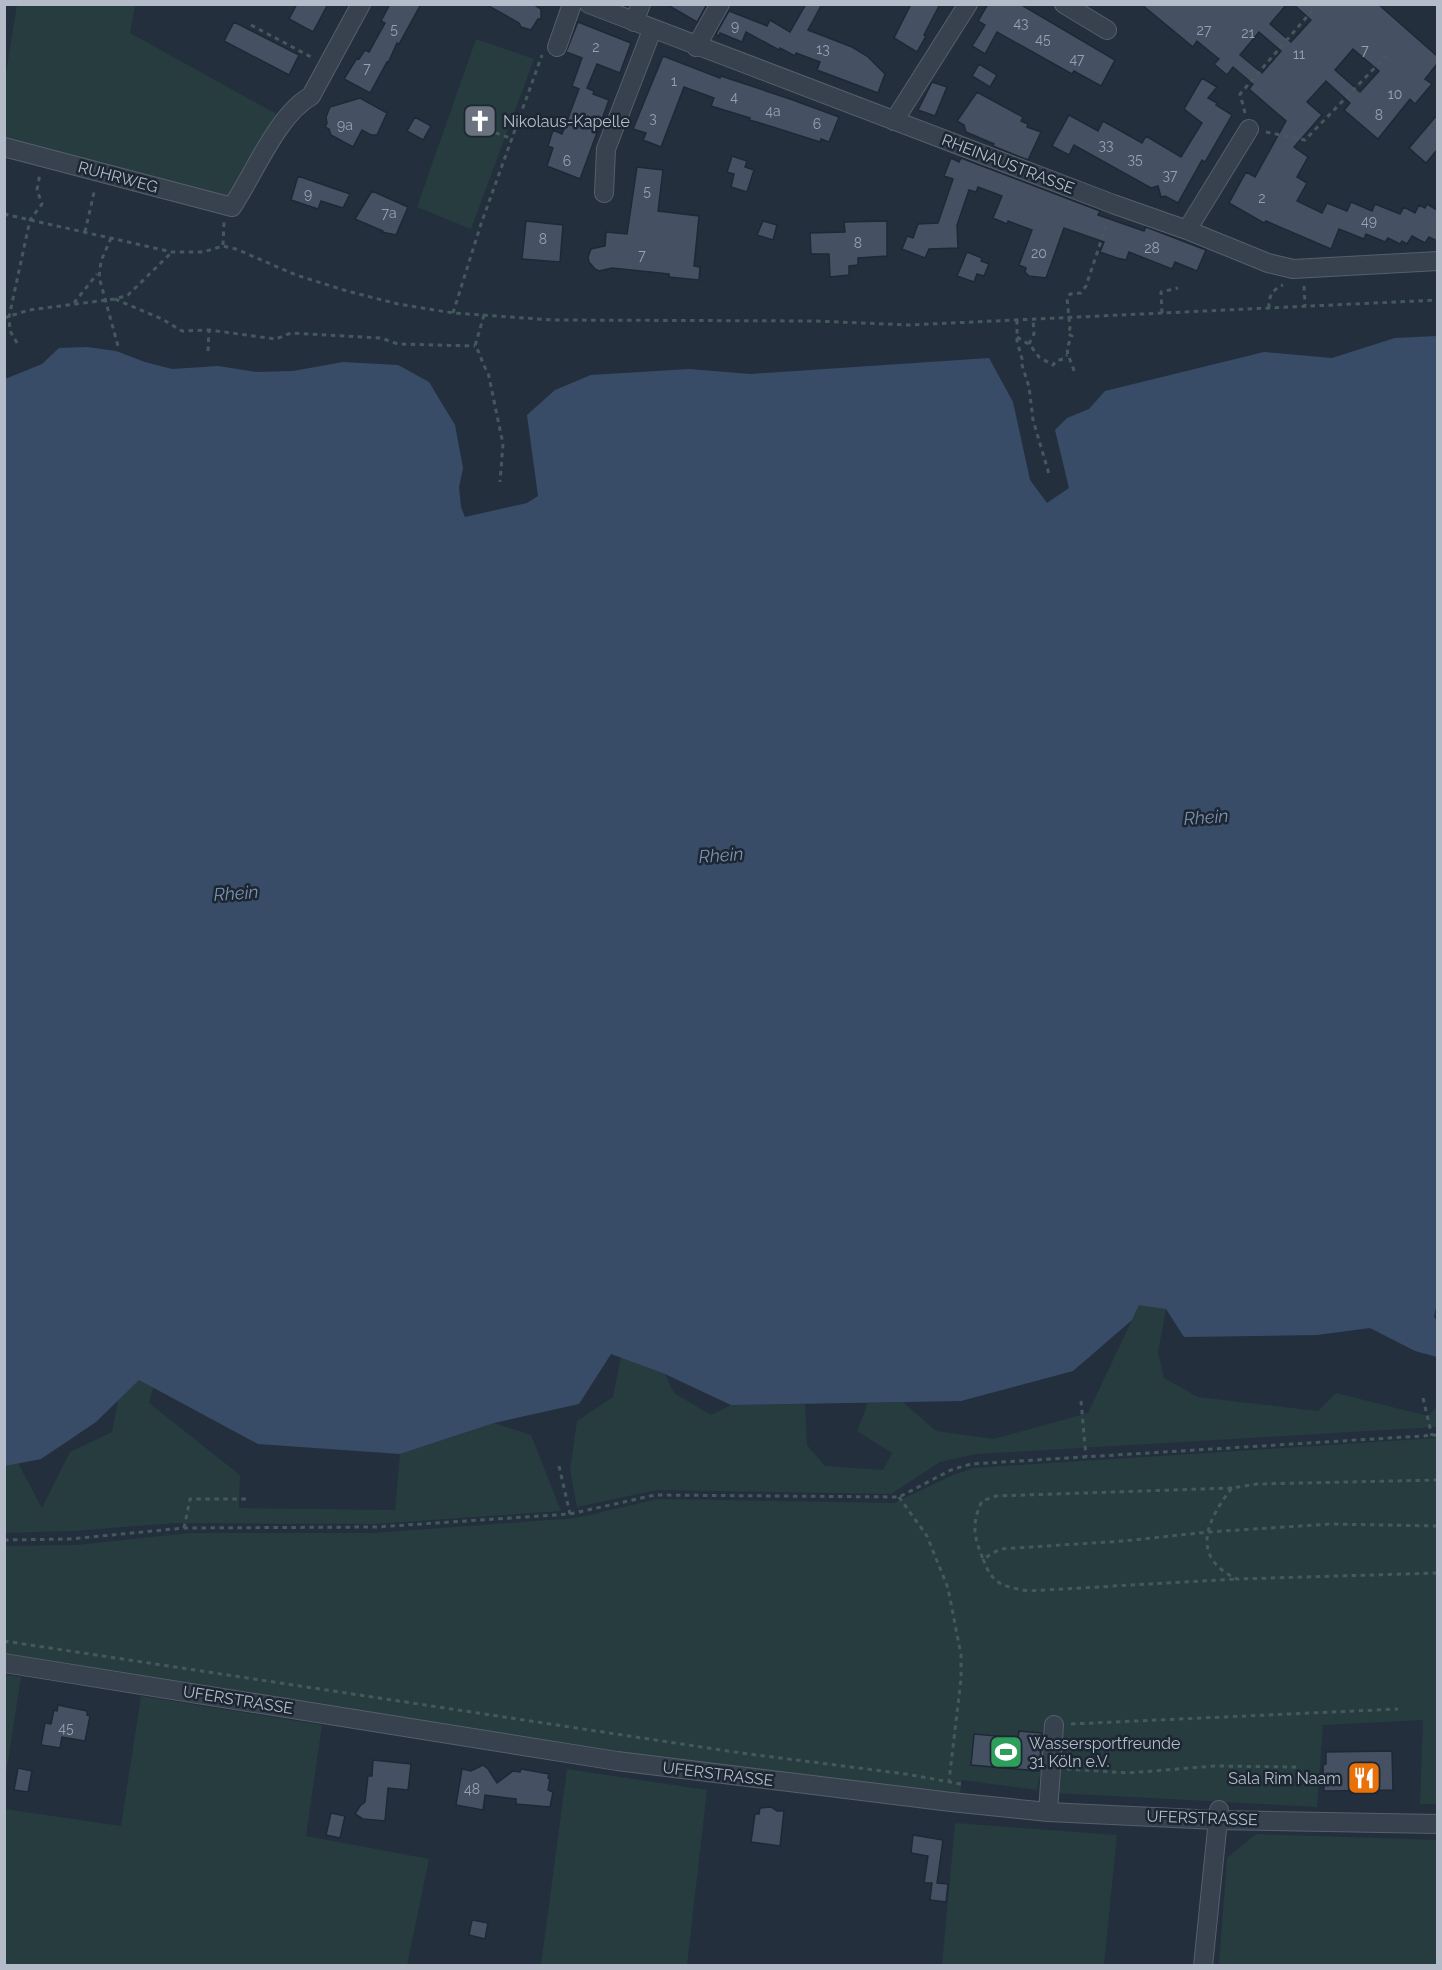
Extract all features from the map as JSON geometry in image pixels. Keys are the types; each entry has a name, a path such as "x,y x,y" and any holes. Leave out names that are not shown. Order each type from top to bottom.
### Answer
{"street":[{"path":"232,207 286,118 297,104 312,96 361,4"},
{"path":"550,50 572,4"},
{"name":"RHEINAUSTRASSE","path":"589,4 652,30 1187,230 1268,263 1293,269 1437,261"},
{"path":"634,22 641,4"},
{"path":"696,46 720,4"},
{"path":"894,121 968,4"},
{"path":"1064,4 1107,30"},
{"path":"604,193 606,149 652,30"},
{"path":"1187,230 1249,129"},
{"name":"RUHRWEG","path":"4,147 232,207"},
{"name":"UFERSTRASSE","path":"4,1663 617,1761 940,1801 1048,1812 1218,1815 1437,1824"},
{"path":"1048,1812 1054,1725"},
{"path":"1203,1965 1218,1815"}],"path":[{"path":"1318,4 1240,94 1249,129 1305,140 1389,53"},
{"path":"250,26 315,59"},
{"path":"453,313 467,266 513,139 550,50"},
{"path":"488,130 513,139"},
{"path":"16,343 7,317 30,220 42,204 37,189 44,157"},
{"path":"85,232 98,171"},
{"path":"1074,371 1066,347 1072,336 1068,334 1070,328 1067,298 1070,294 1082,293 1086,286 1113,204"},
{"path":"223,246 225,217 232,207"},
{"path":"4,214 172,252 203,252 223,246 236,249 296,275 398,304 453,313 553,320 815,321 909,325 1437,300"},
{"path":"74,303 96,277 111,238"},
{"path":"7,317 29,310 115,299 128,295 172,252"},
{"path":"99,270 118,346"},
{"path":"1304,284 1305,307"},
{"path":"1269,308 1271,293 1280,286 1292,285"},
{"path":"1162,313 1161,291 1178,288"},
{"path":"115,299 162,319 183,331 209,330 276,339 291,333 381,338 398,344 475,346"},
{"path":"484,315 475,346 481,355 482,365 488,372 503,444 500,482"},
{"path":"1017,320 1017,337 1021,362 1029,387 1033,420 1049,474"},
{"path":"1029,344 1034,334 1033,320"},
{"path":"208,351 209,330"},
{"path":"1017,337 1029,344 1039,357 1053,365 1056,360 1067,355"},
{"path":"1423,1398 1432,1436"},
{"path":"1081,1401 1086,1457"},
{"path":"4,1540 70,1539 184,1528 376,1527 570,1514 655,1495 899,1497 951,1470 971,1464 1437,1435"},
{"path":"559,1466 570,1514"},
{"path":"1437,1480 1257,1484 1232,1488 996,1496 982,1502 976,1514 974,1530 989,1574 1002,1586 1028,1591 1237,1579 1437,1573"},
{"path":"1232,1488 1216,1508 1206,1546 1212,1560 1223,1573 1237,1579"},
{"path":"899,1497 927,1536 932,1547 948,1588 961,1655 961,1679 950,1781"},
{"path":"184,1528 190,1499 250,1499"},
{"path":"983,1559 1000,1549 1124,1541 1208,1532 1331,1524 1437,1526"},
{"path":"4,1641 741,1753 950,1781 968,1786"},
{"path":"1054,1725 1398,1709"},
{"path":"1050,1768 1128,1773 1214,1766 1297,1767"}],"green space":[{"path":"17,5 135,5 130,33 282,117 231,197 5,142 5,79"},
{"path":"476,39 534,59 471,229 417,207"},
{"path":"1156,1234 1166,1309 1158,1352 1164,1378 1198,1397 1318,1411 1336,1393 1428,1416 1437,1406 1437,1427 976,1454 940,1462 891,1494 657,1490 577,1507 570,1470 577,1421 613,1397 621,1357 665,1374 674,1393 711,1415 731,1405 805,1404 807,1445 825,1466 883,1470 892,1453 857,1431 868,1403 903,1402 936,1431 994,1439 1088,1413 1139,1305"},
{"path":"123,1374 155,1379 149,1403 240,1475 239,1508 395,1510 400,1454 494,1423 531,1435 561,1511 376,1524 175,1523 73,1531 5,1533 4,1466 18,1463 42,1508 70,1452 112,1432"},
{"path":"1437,1438 1437,1804 1420,1804 1423,1720 1323,1725 1317,1807 1055,1793 1056,1778 1039,1777 1037,1790 962,1780 960,1794 616,1753 5,1655 4,1546 76,1545 190,1533 373,1533 577,1518 657,1499 894,1503 973,1468"},
{"path":"4,1675 21,1677 5,1780"},
{"path":"141,1696 322,1725 306,1836 429,1859 407,1965 5,1965 5,1809 121,1826"},
{"path":"567,1769 707,1790 687,1965 541,1965"},
{"path":"955,1823 1117,1835 1104,1965 942,1965"},
{"path":"1256,1834 1437,1840 1437,1965 1219,1965 1227,1858"}],"water":[{"name":"Rhein","path":"1437,336 1438,1297 1434,1317 1437,1321 1437,1357 1415,1351 1370,1328 1317,1335 1184,1337 1166,1309 1139,1305 1132,1320 1073,1371 961,1401 731,1405 665,1374 611,1354 579,1404 494,1423 400,1454 258,1444 139,1380 96,1422 41,1459 5,1466 5,379 42,364 59,348 87,347 116,351 172,369 218,366 256,372 293,371 343,362 398,365 429,382 455,425 463,468 459,487 461,507 465,517 527,503 538,496 527,415 555,390 591,375 689,369 750,374 989,358 1013,402 1030,480 1047,503 1069,488 1055,430 1067,418 1089,409 1105,391 1264,352 1332,358 1395,338"}],"building":[{"path":"297,4 328,4 313,32 289,19"},
{"path":"390,4 421,4 370,93 344,79 357,58 359,59 365,50 369,52 385,23 381,21"},
{"path":"485,4 533,4 541,9 541,19 538,19 531,30 521,27 519,23"},
{"path":"666,4 707,4 697,22"},
{"path":"806,4 822,4 808,30 852,47 867,56 885,74 878,93 817,70 820,62 796,53 795,56 780,48 779,50 746,32 742,42 720,33 719,36 716,34 729,11 767,26 770,20 790,32"},
{"path":"911,4 940,4 917,52 894,38"},
{"path":"988,4 1020,4 1115,60 1101,86 1074,71 1072,74 997,32 985,54 972,46 985,25 978,21"},
{"path":"1141,4 1287,4 1270,24 1291,42 1311,20 1293,4 1378,4 1437,56 1437,64 1425,79 1432,84 1415,104 1410,99 1378,139 1344,110 1350,103 1326,81 1307,102 1322,115 1294,147 1308,157 1297,177 1307,183 1297,201 1322,213 1327,203 1347,211 1351,202 1372,211 1375,204 1400,214 1404,207 1415,213 1419,205 1425,208 1427,204 1437,210 1437,241 1429,237 1425,243 1412,236 1407,244 1402,241 1400,244 1388,238 1385,242 1366,234 1364,239 1339,229 1331,249 1266,221 1264,223 1229,203 1246,172 1255,177 1286,121 1249,89 1253,84 1233,67 1227,75 1214,64 1219,59 1197,41 1193,47","holes":["1259,32 1281,51 1262,73 1240,55","1353,49 1379,71 1360,92 1335,70"]},
{"path":"234,22 299,55 289,75 224,41"},
{"path":"578,22 631,43 620,73 597,64 587,88 594,91 593,94 609,100 580,179 547,166 553,148 548,146 553,130 562,134 579,89 572,86 582,58 566,52"},
{"path":"663,56 720,78 721,76 839,117 829,142 821,139 820,142 711,106 714,98 684,87 661,147 643,140 646,133 633,129"},
{"path":"979,64 997,75 990,87 972,76"},
{"path":"1202,78 1217,87 1208,98 1232,115 1205,162 1202,160 1178,203 1165,196 1161,197 1158,186 1151,188 1074,145 1069,155 1052,146 1069,115 1098,131 1103,121 1142,143 1146,136 1181,157 1202,123 1184,109"},
{"path":"932,82 947,87 935,116 918,110"},
{"path":"977,92 1023,117 1021,121 1028,124 1027,127 1041,132 1028,160 966,132 964,125 957,121"},
{"path":"360,98 387,113 377,135 371,135 362,130 353,147 331,135 329,129 325,127 326,117 330,107"},
{"name":"Nikolaus-Kapelle","path":"479,108 493,115 482,134 467,127"},
{"path":"1437,115 1437,150 1426,163 1409,148"},
{"path":"415,117 431,126 423,140 407,131"},
{"path":"732,156 747,161 745,167 754,170 747,192 731,187 734,174 727,172"},
{"path":"951,158 959,162 961,158 1100,211 1098,215 1144,231 1146,227 1206,250 1197,271 1175,262 1172,269 1129,252 1126,260 1100,252 1104,242 1064,228 1046,278 1029,276 1025,272 1026,268 1019,265 1032,230 993,218 1002,196 978,187 976,192 969,190 957,225 958,248 929,249 925,258 902,249 907,236 913,238 918,224 938,223 953,179 944,176"},
{"path":"637,167 663,170 658,211 699,216 694,266 700,267 699,280 669,277 669,274 612,268 599,271 589,262 591,249 605,246 606,232 627,234"},
{"path":"298,176 350,194 343,208 321,201 318,209 291,200"},
{"path":"372,191 408,207 396,235 382,232 355,219"},
{"path":"526,221 563,225 560,262 522,259"},
{"path":"763,221 777,225 773,240 757,235"},
{"path":"887,221 887,256 858,258 858,265 849,266 849,275 830,277 829,254 811,254 810,233 845,232 844,222"},
{"path":"967,252 982,258 981,261 989,264 984,276 977,274 974,282 957,276"},
{"path":"58,1705 87,1711 87,1715 90,1716 85,1741 62,1737 60,1748 41,1745 45,1723 51,1724 54,1710 57,1711"},
{"path":"1019,1731 1042,1733 1039,1771 971,1765 974,1734 1018,1738"},
{"path":"1392,1751 1393,1790 1324,1791 1323,1765 1326,1764 1326,1752"},
{"path":"373,1760 411,1764 408,1790 388,1788 385,1821 363,1819 355,1814 365,1802 368,1776 372,1776"},
{"path":"483,1765 497,1783 513,1771 520,1772 521,1769 549,1774 548,1790 553,1792 550,1807 516,1804 516,1799 485,1795 483,1810 456,1805 462,1769 471,1771"},
{"path":"18,1768 32,1771 28,1792 14,1790"},
{"path":"771,1807 777,1811 784,1811 780,1846 751,1842 755,1814 759,1814 760,1808"},
{"path":"331,1813 345,1816 340,1838 326,1835"},
{"path":"913,1835 943,1840 937,1883 948,1884 946,1902 930,1900 932,1883 924,1883 928,1856 911,1853"},
{"path":"472,1920 488,1923 485,1939 469,1935"}],"place":[{"name":"Nikolaus-Kapelle","path":"480,121"},
{"name":"Wassersportfreunde 31 Köln e.V.","path":"1006,1752"},
{"name":"Sala Rim Naam","path":"1364,1778"}]}
